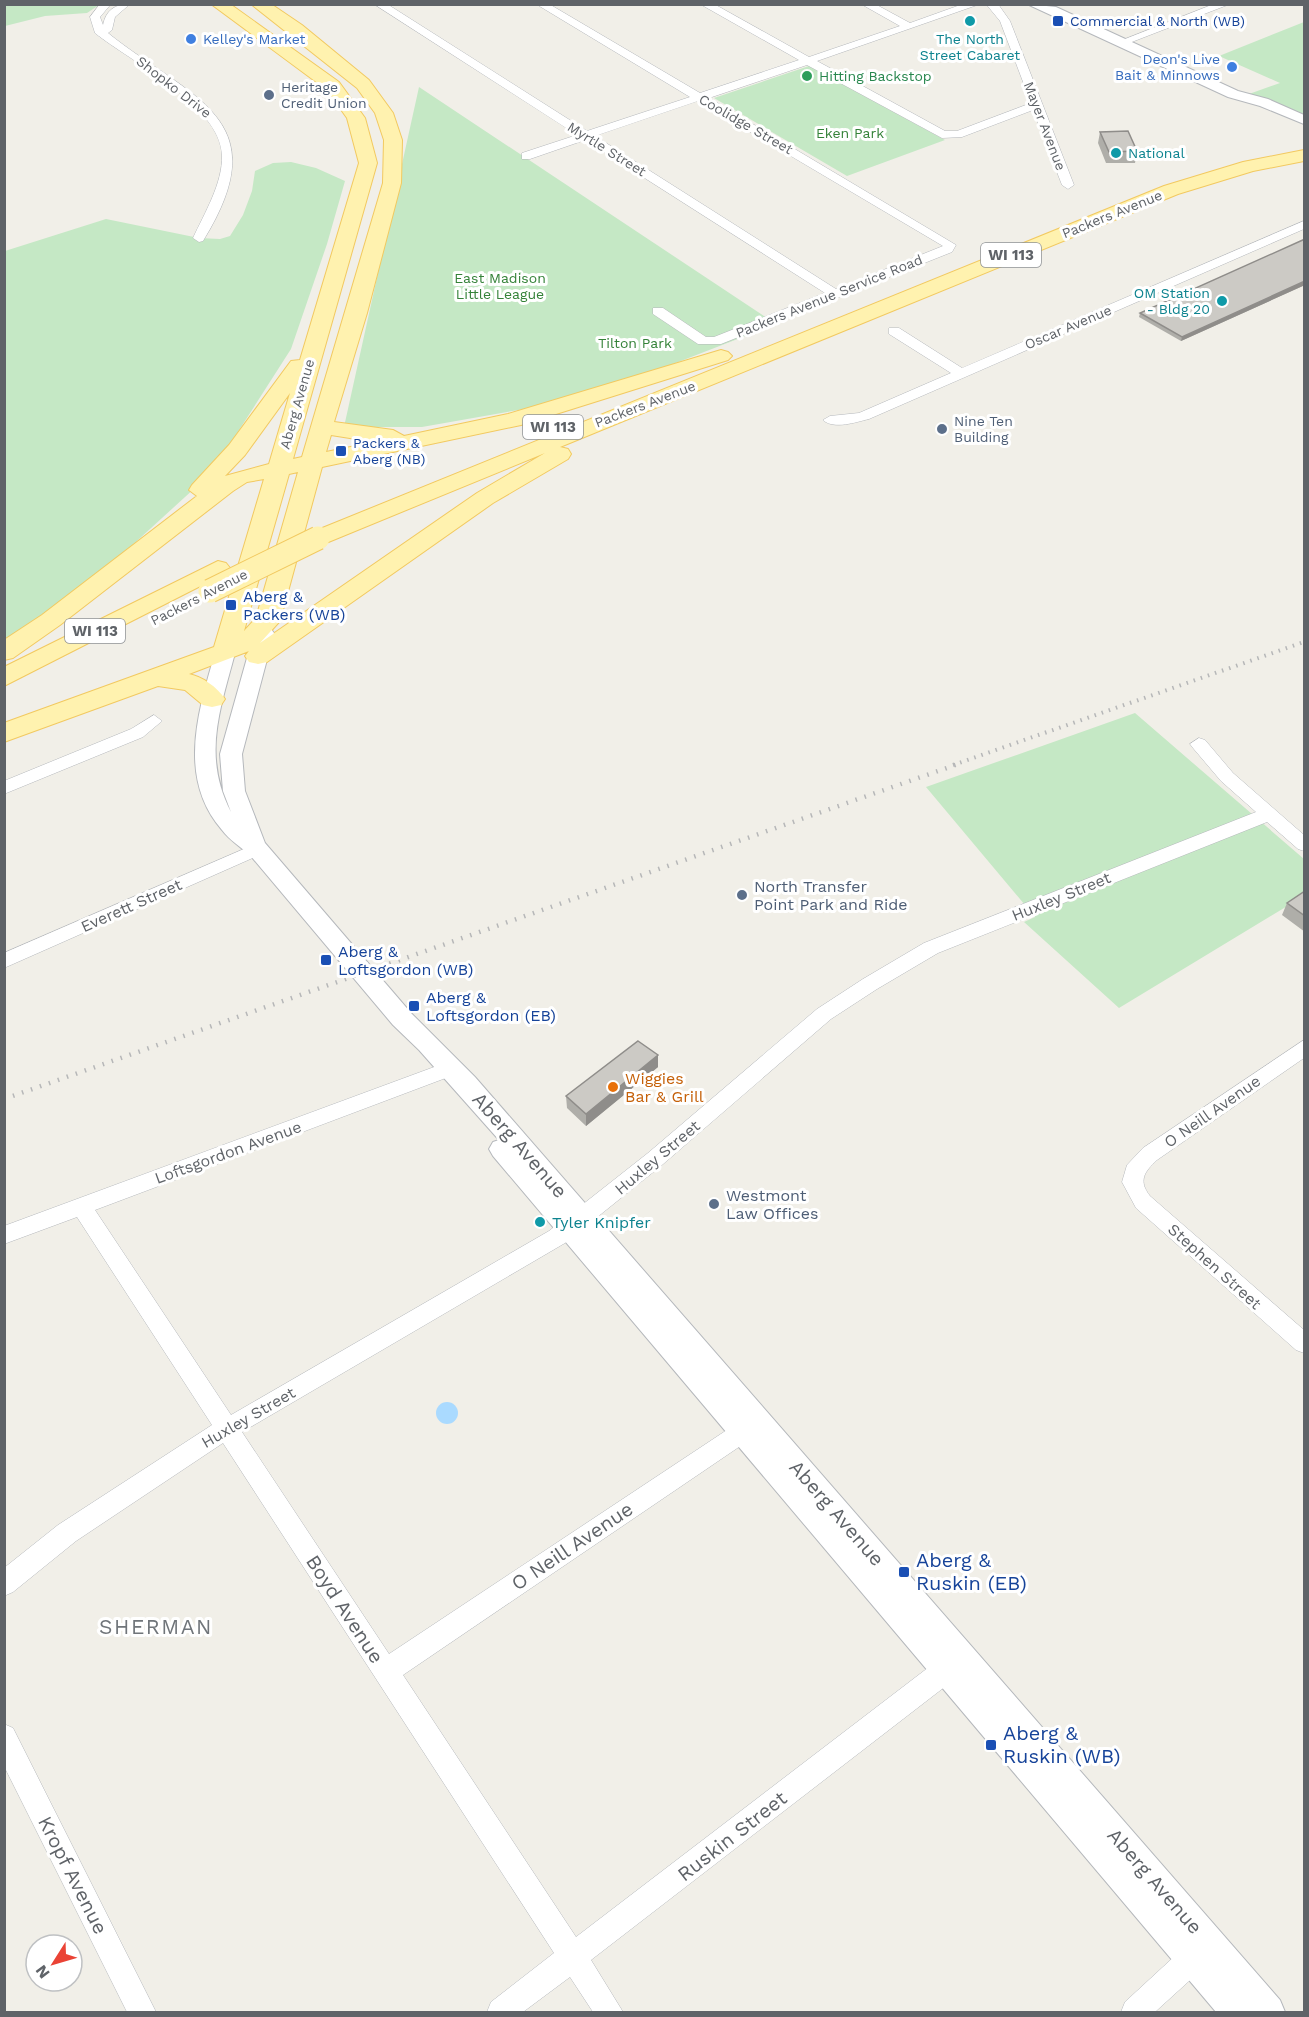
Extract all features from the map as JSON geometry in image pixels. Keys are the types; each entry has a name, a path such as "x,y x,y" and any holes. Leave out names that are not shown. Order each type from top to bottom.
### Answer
{"main road":[{"name":"Aberg Avenue","path":"219,4 333,86 347,103 361,128 368,163 225,653"},
{"path":"241,4 275,26 322,49"},
{"name":"Aberg Avenue","path":"259,4 322,49 363,84 379,105 393,140 394,159 392,183 357,313 311,463 269,617"},
{"name":"Packers Avenue","path":"4,699 210,591 319,530 730,353 1160,178 1230,158 1305,144"},
{"name":"Packers Avenue","path":"4,678 218,568 677,393 1172,190 1241,169 1305,156"},
{"path":"121,566 191,501 237,450 312,349"},
{"path":"4,652 60,614 230,482 250,474 513,420 730,353"},
{"path":"258,656 485,498 591,437 677,393"},
{"path":"322,426 383,437 450,434"},
{"path":"268,510 272,522 253,596 258,606 269,617"},
{"path":"4,733 225,653 244,643 269,617 304,614 332,605"},
{"path":"156,678 192,682 212,699"}],"street":[{"name":"Shopko Drive","path":"106,4 95,17 99,32 214,118 222,129 228,154 222,186 199,238"},
{"path":"117,44 107,30 106,21 125,4"},
{"name":"Myrtle Street","path":"379,4 835,294"},
{"name":"Coolidge Street","path":"541,4 950,245"},
{"path":"705,4 936,132 959,134 1036,105"},
{"path":"866,4 910,27"},
{"path":"526,156 975,4"},
{"name":"Mayer Avenue","path":"991,4 1000,11 1005,21 1068,184"},
{"path":"1033,4 1048,7 1120,43 1249,100 1263,102 1305,120"},
{"path":"1120,43 1225,4"},
{"path":"1249,100 1253,106 1305,130"},
{"name":"Oscar Avenue","path":"830,420 847,420 864,416 1305,225"},
{"name":"Packers Avenue Service Road","path":"658,311 706,342 724,338 947,249 950,245"},
{"path":"894,331 960,373"},
{"name":"Aberg Avenue","path":"258,849 234,791 231,754 269,617"},
{"name":"Aberg Avenue","path":"225,653 212,699 204,746 207,783 213,799 231,827 258,849 445,1071 1200,1952 1268,2013"},
{"path":"4,788 137,733 154,721"},
{"path":"1199,744 1227,777 1305,844"},
{"name":"Huxley Street","path":"4,1584 67,1533 227,1429 576,1223 824,1014 931,948 1269,814"},
{"name":"Everett Street","path":"4,961 258,849"},
{"name":"O Neill Avenue","path":"1131,1184 1131,1174 1150,1154 1305,1048"},
{"name":"Loftsgordon Avenue","path":"4,1235 445,1071"},
{"name":"Stephen Street","path":"1131,1184 1143,1202 1305,1343"},
{"name":"Boyd Avenue","path":"81,1206 609,2013"},
{"name":"O Neill Avenue","path":"386,1671 750,1427"},
{"name":"Ruskin Street","path":"501,2013 954,1664"},
{"name":"Kropf Avenue","path":"4,1737 142,2013"},
{"path":"1136,2013 1200,1952"},
{"name":"Aberg Avenue","path":"1200,1952 1238,2013"}],"green space":[{"path":"5,4 99,5 87,13 45,16 5,26"},
{"path":"1304,22 1304,117 1249,94 1280,83 1219,56"},
{"name":"Eken Park","path":"809,66 945,140 847,176 714,98"},
{"name":"East Madison Little League","path":"419,87 776,324 668,366 524,409 422,427 344,427"},
{"path":"291,162 316,168 345,181 327,244 291,349 234,438 196,487 116,560 5,643 5,251 106,219 199,238 220,239 230,236 243,215 252,191 255,171 273,163"},
{"path":"1135,713 1304,859 1304,896 1119,1008 1024,922 1035,917 926,787"}],"water":[{"path":"443,1402 451,1402 458,1409 458,1417 451,1424 443,1424 436,1417 436,1409"}],"building":[{"path":"1128,131 1137,151 1109,152 1100,132"},
{"name":"OM Station - Bldg 20","path":"1305,239 1305,281 1182,337 1140,313"},
{"path":"1305,891 1305,916 1287,903"},
{"path":"638,1041 658,1055 586,1114 566,1096"}],"railway":[{"path":"953,765 1304,642"},
{"path":"4,1099 958,764"}],"place":[{"name":"The North Street Cabaret","path":"970,21"},
{"name":"Commercial & North (WB)","path":"1058,21"},
{"name":"Kelley's Market","path":"191,39"},
{"name":"Deon's Live Bait & Minnows","path":"1232,67"},
{"name":"Hitting Backstop","path":"807,76"},
{"name":"Heritage Credit Union","path":"269,95"},
{"name":"National","path":"1116,153"},
{"name":"OM Station - Bldg 20","path":"1222,301"},
{"name":"Nine Ten Building","path":"942,429"},
{"name":"Packers & Aberg (NB)","path":"341,451"},
{"name":"Aberg & Packers (WB)","path":"231,605"},
{"name":"North Transfer Point Park and Ride","path":"742,895"},
{"name":"Aberg & Loftsgordon (WB)","path":"326,960"},
{"name":"Aberg & Loftsgordon (EB)","path":"414,1006"},
{"name":"Wiggies Bar & Grill","path":"613,1087"},
{"name":"Westmont Law Offices","path":"714,1204"},
{"name":"Tyler Knipfer","path":"540,1222"},
{"name":"Aberg & Ruskin (EB)","path":"904,1572"},
{"name":"Aberg & Ruskin (WB)","path":"991,1745"}],"district":[{"name":"SHERMAN","path":"156,1627"}],"park label":[{"name":"Tilton Park","path":"635,343"}]}
